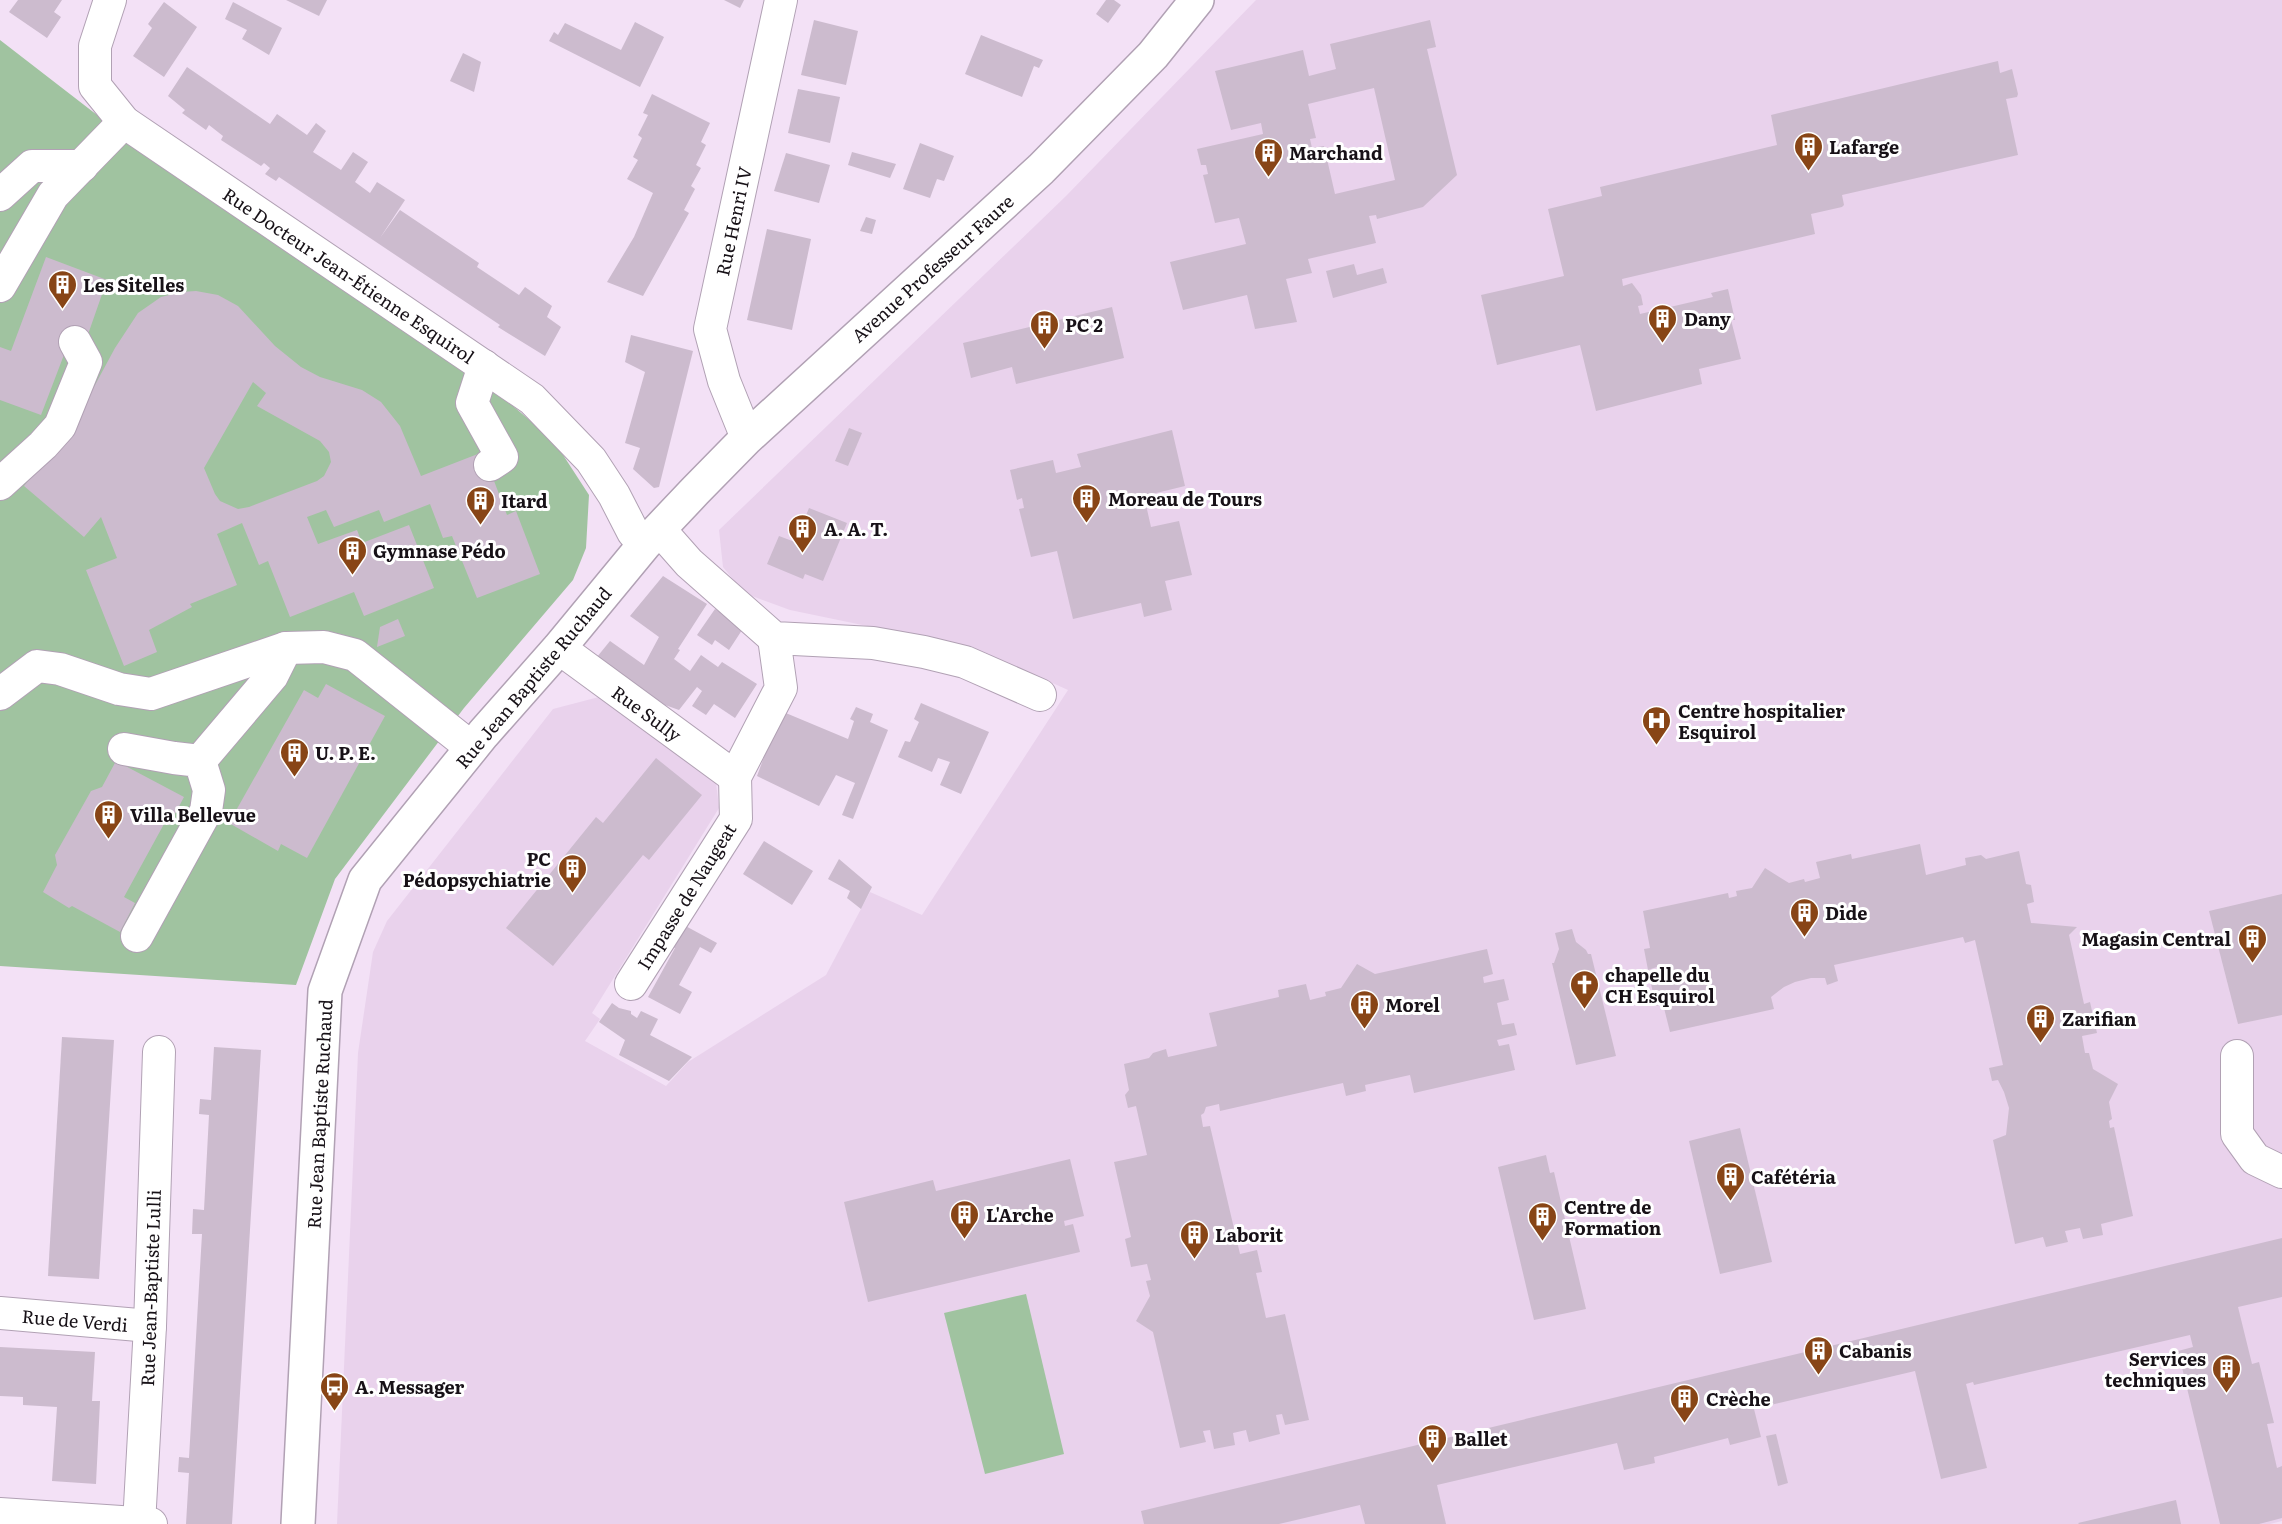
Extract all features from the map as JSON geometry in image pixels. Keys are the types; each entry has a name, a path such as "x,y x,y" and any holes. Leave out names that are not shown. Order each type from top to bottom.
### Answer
{"main road":[{"name":"Avenue Professeur Faure","path":"652,537 747,438 1041,169 1152,55 1197,0"},
{"name":"Rue Jean Baptiste Ruchaud","path":"298,1524 325,992 365,880 472,747 652,537"}],"street":[{"name":"Rue Docteur Jean-Étienne Esquirol","path":"110,0 95,46 95,86 124,122 532,399 591,460 614,495 633,532 652,537 689,563 774,638"},
{"name":"Rue Henri IV","path":"747,438 724,381 710,329 781,0"},
{"path":"0,286 53,195 124,122"},
{"path":"0,195 32,166 82,166"},
{"path":"0,484 43,445 60,426 86,362 75,342"},
{"path":"484,366 472,403 502,457 490,465"},
{"path":"774,638 873,643 924,652 965,662 1040,695"},
{"name":"Impasse de Naugeat","path":"631,984 736,819 735,777 781,688 774,638"},
{"path":"0,694 37,666 60,669 119,689 151,694 286,648 324,647 355,655 472,747"},
{"path":"200,760 272,676 286,648"},
{"name":"Rue Sully","path":"559,648 735,777"},
{"path":"124,749 200,760"},
{"path":"137,936 206,811 208,790 200,760"},
{"name":"Rue Jean-Baptiste Lulli","path":"139,1524 150,1326 159,1052"},
{"path":"2237,1056 2237,1134 2255,1159 2282,1172"},
{"name":"Rue de Verdi","path":"0,1313 150,1326"},
{"path":"0,1514 151,1524"}],"shaded area":[{"name":"Centre hospitalier Esquirol","path":"1256,0 2282,0 2282,1521 2270,1524 337,1524 358,1053 373,952 387,921 553,709 599,697 716,782 719,808 592,1013 600,1019 585,1041 666,1086 688,1062 826,975 870,892 922,915 1068,690 1015,666 959,645 790,610 744,593 723,567 719,530 1066,196"}],"green space":[{"path":"0,40 154,159 493,389 554,441 589,495 586,548 573,580 464,708 335,879 296,985 0,966"},
{"path":"1026,1294 1064,1454 985,1474 944,1313"}],"building":[{"path":"18,0 62,0 54,12 61,17 47,38 9,12"},
{"path":"286,0 327,0 319,16"},
{"path":"724,0 744,0 740,8"},
{"path":"1106,0 1114,0 1121,5 1108,23 1096,14"},
{"path":"164,2 197,27 164,77 133,56 152,28 148,24"},
{"path":"233,2 282,28 269,55 242,39 247,30 225,19"},
{"path":"814,20 858,31 846,85 801,75"},
{"name":"Marchand","path":"1430,20 1436,47 1427,49 1457,175 1423,207 1377,219 1376,215 1369,216 1376,243 1308,259 1312,273 1286,279 1297,322 1255,329 1247,295 1183,310 1170,262 1246,244 1239,218 1215,223 1203,175 1208,174 1206,165 1201,165 1197,149 1263,134 1261,123 1231,130 1215,71 1303,50 1309,76 1336,69 1330,44","holes":["1374,88 1395,180 1335,194 1324,146 1312,148 1310,139 1316,138 1308,104"]},
{"path":"635,22 664,37 640,87 549,41 554,32 558,35 565,23 621,50"},
{"path":"981,35 1043,60 1039,68 1034,66 1022,97 965,74"},
{"path":"463,53 481,62 474,92 450,81"},
{"name":"Lafarge","path":"1998,61 2000,73 2012,69 2018,94 2017,97 2006,99 2018,155 1842,195 1844,205 1842,207 1811,214 1815,234 1622,279 1623,286 1632,283 1641,295 1643,305 1638,306 1640,314 1713,297 1711,293 1728,289 1735,320 1731,320 1741,359 1699,369 1702,384 1596,411 1580,345 1497,365 1481,295 1564,276 1548,209 1602,196 1600,187 1777,145 1771,115"},
{"path":"187,67 270,124 277,114 307,135 316,123 326,131 313,152 341,170 353,152 368,162 355,182 370,193 377,182 405,200 380,238 400,210 479,263 477,267 519,295 525,287 552,306 547,317 561,327 545,356 498,327 500,325 279,177 276,181 265,174 270,168 264,163 261,166 221,140 223,136 209,125 206,130 182,113 185,110 168,96"},
{"path":"798,89 840,97 830,143 788,133"},
{"path":"652,94 710,123 701,142 706,145 696,165 701,168 691,186 695,189 684,210 689,213 643,296 607,282 634,237 653,193 627,179 638,160 633,157 642,138 638,135 648,115 643,113"},
{"path":"920,143 954,156 944,181 937,179 930,198 903,189"},
{"path":"852,152 896,164 890,178 848,165"},
{"path":"786,153 830,165 819,203 774,191"},
{"path":"866,217 876,220 872,234 860,231"},
{"path":"767,229 811,239 792,330 747,320"},
{"name":"Les Sitelles","path":"46,257 107,280 85,343 70,339 41,415 0,400 0,347 11,351"},
{"path":"1354,264 1357,275 1383,268 1387,283 1333,298 1326,271"},
{"path":"196,291 218,295 238,306 275,346 301,367 320,377 362,390 381,402 400,426 421,476 483,452 507,515 516,511 540,574 477,598 452,536 443,538 430,504 384,522 379,510 334,527 326,510 307,517 318,544 357,530 362,543 409,525 434,588 364,616 354,592 290,617 268,561 259,565 242,523 217,534 237,585 190,604 192,607 149,630 157,652 124,666 86,570 117,558 101,517 84,537 24,486 75,422 115,348 138,313 161,297","holes":["253,382 266,393 257,406 320,441 329,452 331,462 324,476 317,481 238,509 220,501 204,468"]},
{"name":"PC 2","path":"1112,307 1124,358 1016,384 1012,367 971,378 963,343"},
{"path":"631,335 693,351 659,487 654,488 633,469 640,448 625,443 645,372 625,362"},
{"path":"849,428 862,433 848,466 835,461"},
{"name":"Moreau de Tours","path":"1172,430 1185,486 1144,496 1151,527 1179,521 1192,575 1165,581 1172,610 1144,617 1141,603 1073,619 1057,551 1031,557 1019,509 1024,508 1022,498 1017,500 1010,470 1053,460 1056,473 1081,467 1077,454"},
{"name":"A. A. T.","path":"809,508 847,523 823,581 805,574 803,579 767,564 779,536 795,542"},
{"path":"663,576 707,604 674,659 690,671 701,655 718,667 722,662 757,684 735,718 714,704 706,715 692,706 702,691 697,687 679,710 665,705 597,657 610,641 644,665 659,637 630,616"},
{"path":"715,609 744,627 729,650 715,640 712,645 697,635"},
{"path":"398,619 405,636 377,647 380,627"},
{"name":"U. P. E.","path":"326,684 385,716 307,858 281,844 278,851 229,823 304,690 318,698"},
{"path":"921,703 989,732 961,794 940,785 950,762 938,758 932,772 898,757 905,741 910,742 919,722 914,719"},
{"path":"856,707 873,714 870,722 888,730 853,819 842,815 855,783 836,775 819,806 757,776 781,711 848,739 854,721 850,719"},
{"name":"PC Pédopsychiatrie","path":"656,758 702,795 649,860 643,855 553,966 506,928 596,817 603,823"},
{"name":"Villa Bellevue","path":"116,761 184,797 169,825 164,824 124,897 135,903 120,932 72,906 69,908 43,892 57,865 55,855 91,791 102,787"},
{"path":"764,841 813,871 792,905 743,874"},
{"path":"1920,844 1926,875 1966,865 1965,858 1981,855 1986,859 2019,851 2026,884 2031,885 2034,902 2027,904 2031,923 2077,927 2069,935 2084,1004 2090,1002 2097,1033 2082,1036 2085,1053 2089,1053 2093,1069 2118,1084 2109,1102 2112,1119 2109,1121 2110,1128 2114,1127 2133,1216 2101,1224 2103,1235 2083,1239 2080,1228 2065,1231 2068,1242 2046,1247 2043,1237 2015,1244 1993,1140 2006,1135 2009,1108 1998,1080 1992,1081 1989,1068 2003,1065 1975,940 1965,943 1963,937 1834,965 1838,981 1827,985 1825,978 1811,978 1795,982 1771,997 1774,1009 1670,1032 1663,1004 1656,1006 1651,984 1660,981 1657,967 1648,970 1644,949 1650,948 1643,911 1728,893 1729,898 1737,896 1736,891 1752,888 1765,868 1789,883 1804,879 1805,882 1820,878 1816,862 1851,854 1852,859"},
{"path":"839,859 872,887 861,909 847,898 850,891 828,879"},
{"name":"Magasin Central","path":"2282,894 2282,1015 2238,1024 2209,911"},
{"path":"680,923 717,943 711,953 700,947 679,985 692,992 680,1014 648,997 675,948 668,945"},
{"name":"chapelle du CH Esquirol","path":"1572,929 1576,942 1588,954 1591,954 1616,1056 1576,1065 1552,963 1559,949 1555,933"},
{"path":"1487,949 1493,974 1483,977 1484,983 1504,979 1509,1000 1497,1003 1502,1025 1514,1023 1517,1035 1497,1040 1499,1046 1509,1044 1515,1070 1414,1093 1410,1075 1365,1085 1366,1091 1346,1096 1343,1083 1220,1111 1219,1104 1206,1107 1201,1115 1203,1127 1210,1126 1240,1254 1257,1250 1262,1272 1256,1273 1266,1318 1285,1314 1309,1420 1285,1425 1282,1414 1276,1415 1280,1434 1249,1442 1246,1430 1233,1433 1235,1445 1214,1449 1210,1430 1203,1431 1206,1442 1180,1448 1153,1332 1136,1321 1150,1296 1146,1281 1151,1280 1147,1264 1131,1267 1125,1239 1131,1237 1114,1162 1147,1155 1136,1106 1128,1108 1125,1095 1129,1090 1124,1064 1149,1058 1153,1053 1166,1049 1168,1057 1217,1046 1209,1013 1279,997 1278,990 1306,984 1310,1000 1326,996 1325,992 1341,988 1357,964 1375,974"},
{"path":"612,1003 619,1008 631,1011 631,1014 637,1018 641,1011 658,1019 650,1035 692,1057 669,1081 619,1055 625,1040 599,1022"},
{"path":"62,1037 114,1040 99,1279 48,1276"},
{"path":"214,1047 261,1050 232,1524 186,1524 189,1473 178,1472 179,1457 189,1458 202,1234 192,1234 193,1209 204,1210 209,1115 199,1114 200,1099 211,1100"},
{"name":"Cafétéria","path":"1740,1128 1772,1262 1720,1274 1689,1141"},
{"name":"Centre de Formation","path":"1546,1155 1550,1173 1554,1172 1586,1309 1534,1320 1498,1167"},
{"name":"L'Arche","path":"1070,1159 1084,1216 1064,1221 1065,1226 1073,1224 1080,1252 868,1302 844,1202 933,1180 936,1191"},
{"path":"2282,1238 2282,1297 2238,1307 2252,1364 2259,1362 2274,1423 2267,1424 2277,1468 2282,1466 2282,1518 2259,1524 2220,1524 2178,1351 2193,1347 2190,1335 1974,1385 1973,1382 1966,1384 1987,1468 1941,1479 1915,1371 1754,1409 1761,1437 1730,1445 1728,1438 1654,1457 1655,1463 1624,1470 1617,1443 1437,1485 1446,1524 1365,1524 1360,1505 1279,1524 1144,1524 1141,1511"},
{"path":"0,1347 95,1352 92,1401 100,1401 96,1484 52,1481 57,1407 23,1405 23,1397 0,1396"},
{"path":"1776,1434 1788,1483 1778,1486 1766,1436"},
{"path":"2176,1500 2181,1524 2078,1523"}],"place":[{"name":"Lafarge","path":"1808,172"},
{"name":"Marchand","path":"1268,178"},
{"name":"Les Sitelles","path":"62,310"},
{"name":"Dany","path":"1663,344"},
{"name":"PC 2","path":"1044,350"},
{"name":"Moreau de Tours","path":"1087,524"},
{"name":"Itard","path":"480,526"},
{"name":"A. A. T.","path":"803,554"},
{"name":"Gymnase Pédo","path":"352,576"},
{"name":"Centre hospitalier Esquirol","path":"1657,746"},
{"name":"U. P. E.","path":"294,778"},
{"name":"Villa Bellevue","path":"109,840"},
{"name":"PC Pédopsychiatrie","path":"572,894"},
{"name":"Dide","path":"1804,938"},
{"name":"Magasin Central","path":"2252,964"},
{"name":"chapelle du CH Esquirol","path":"1584,1010"},
{"name":"Morel","path":"1364,1030"},
{"name":"Zarifian","path":"2041,1044"},
{"name":"Cafétéria","path":"1730,1202"},
{"name":"L'Arche","path":"965,1240"},
{"name":"Centre de Formation","path":"1543,1242"},
{"name":"Laborit","path":"1194,1260"},
{"name":"Cabanis","path":"1818,1376"},
{"name":"Services techniques","path":"2227,1394"},
{"name":"A. Messager","path":"334,1412"},
{"name":"Crèche","path":"1685,1424"},
{"name":"Ballet","path":"1433,1464"}]}
